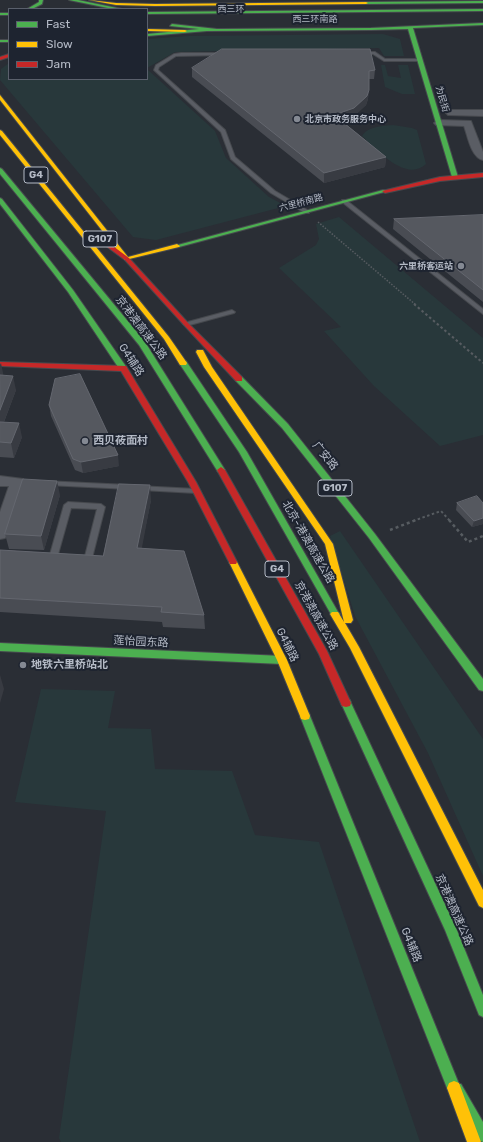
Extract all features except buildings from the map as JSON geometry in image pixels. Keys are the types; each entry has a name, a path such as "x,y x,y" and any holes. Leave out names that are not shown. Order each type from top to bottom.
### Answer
{"main road":[{"path":"31,8 40,3 42,0"},
{"path":"71,0 115,8"},
{"name":"西三环南路","path":"92,0 116,4 138,5 268,2 350,4 394,1 483,2"},
{"path":"239,12 269,8 310,8 350,4"},
{"name":"西三环","path":"148,12 483,10"},
{"name":"西三环","path":"148,19 483,17"},
{"path":"403,18 483,23"},
{"path":"148,22 218,30"},
{"name":"西三环南路","path":"148,35 185,31 410,27 483,23"},
{"name":"为民街","path":"410,27 455,177"},
{"path":"148,30 185,31"},
{"path":"0,96 127,259"},
{"name":"G4","path":"0,132 72,219"},
{"name":"京港澳高速公路","path":"0,170 142,344 215,459 324,654 450,928 483,1011"},
{"name":"六里桥南路","path":"127,259 397,188 455,177 483,175"},
{"name":"G4辅路","path":"0,200 70,291 123,369 196,491 282,660 456,1089 474,1142"},
{"name":"G107","path":"72,219 127,259"},
{"name":"北京-港澳高速公路","path":"72,219 167,338 239,446 354,647 483,902"},
{"name":"广安路","path":"127,259 186,324 285,426 472,666 483,685"},
{"path":"186,324 208,367 329,544 354,647"},
{"path":"0,364 123,369"},
{"name":"莲怡园东路","path":"0,647 282,660"},
{"path":"456,1089 483,1135"}],"street":[{"path":"436,113 483,113"},
{"path":"465,113 479,154 483,157"},
{"path":"439,123 468,123"},
{"path":"0,481 22,482 0,534"}],"lane":[{"path":"359,53 374,53 384,60 420,60"},
{"path":"228,54 175,56 157,66 156,70 222,131 233,158 273,192 307,212"},
{"path":"344,202 483,312"},
{"path":"186,324 232,312"},
{"path":"41,483 196,491"},
{"path":"68,505 101,507 64,559 68,505"}],"path":[{"path":"317,221 483,363"},
{"path":"372,536 441,511 468,542 483,536"}],"shaded area":[{"path":"383,34 400,39 404,56 384,56 379,48 175,52 148,67 148,39 189,36"},
{"path":"8,64 8,80 148,80 148,70 215,131 226,158 269,197 286,206 156,240 133,237 0,80 1,69"},
{"path":"381,65 385,65 388,76 401,78 398,65 408,65 415,94 402,94 385,87"},
{"path":"393,125 417,130 426,164 418,169 401,167 383,156 362,136 372,128"},
{"path":"339,217 483,338 483,435 440,446 374,386 324,331 341,327 279,268 316,245 319,239 316,224"},
{"path":"340,531 483,739 483,876 428,753 355,616 330,536"},
{"path":"41,689 115,691 108,728 151,729 155,769 232,771 255,835 319,842 420,1142 61,1142 59,1138 106,811 15,802"}],"traffic: fast":[{"path":"31,8 41,3 41,0"},
{"path":"71,0 115,8"},
{"path":"366,3 483,2"},
{"path":"148,13 483,10"},
{"path":"0,14 8,14"},
{"path":"148,35 207,30 371,29 483,24"},
{"path":"172,25 218,30"},
{"path":"410,27 455,177"},
{"path":"0,41 8,41"},
{"path":"0,170 142,344 221,470"},
{"path":"177,246 385,191"},
{"path":"0,200 71,291 123,368"},
{"path":"183,363 243,452 335,614"},
{"path":"239,379 285,426 372,536 483,687"},
{"path":"0,647 282,660"},
{"path":"346,703 450,928 483,1011"},
{"path":"305,716 454,1088"},
{"path":"456,1089 483,1135"}],"traffic: slow":[{"path":"91,0 116,4 155,5 366,3"},
{"path":"148,30 185,31"},
{"path":"0,97 127,259 177,246"},
{"path":"0,132 167,338 183,363"},
{"path":"200,352 208,367 329,544 348,620"},
{"path":"233,562 282,660 305,716"},
{"path":"335,614 354,647 483,902"},
{"path":"454,1088 474,1142"}],"traffic: jam":[{"path":"0,59 8,55"},
{"path":"385,191 440,179 483,175"},
{"path":"96,236 127,259 186,324 239,379"},
{"path":"0,364 123,369"},
{"path":"123,368 192,482 233,562"},
{"path":"221,470 324,654 346,703"}],"place":[{"name":"北京市政务服务中心","path":"297,119"},
{"name":"六里桥客运站","path":"461,266"},
{"name":"西贝莜面村","path":"85,441"},
{"name":"地铁六里桥站北","path":"23,665"}]}
